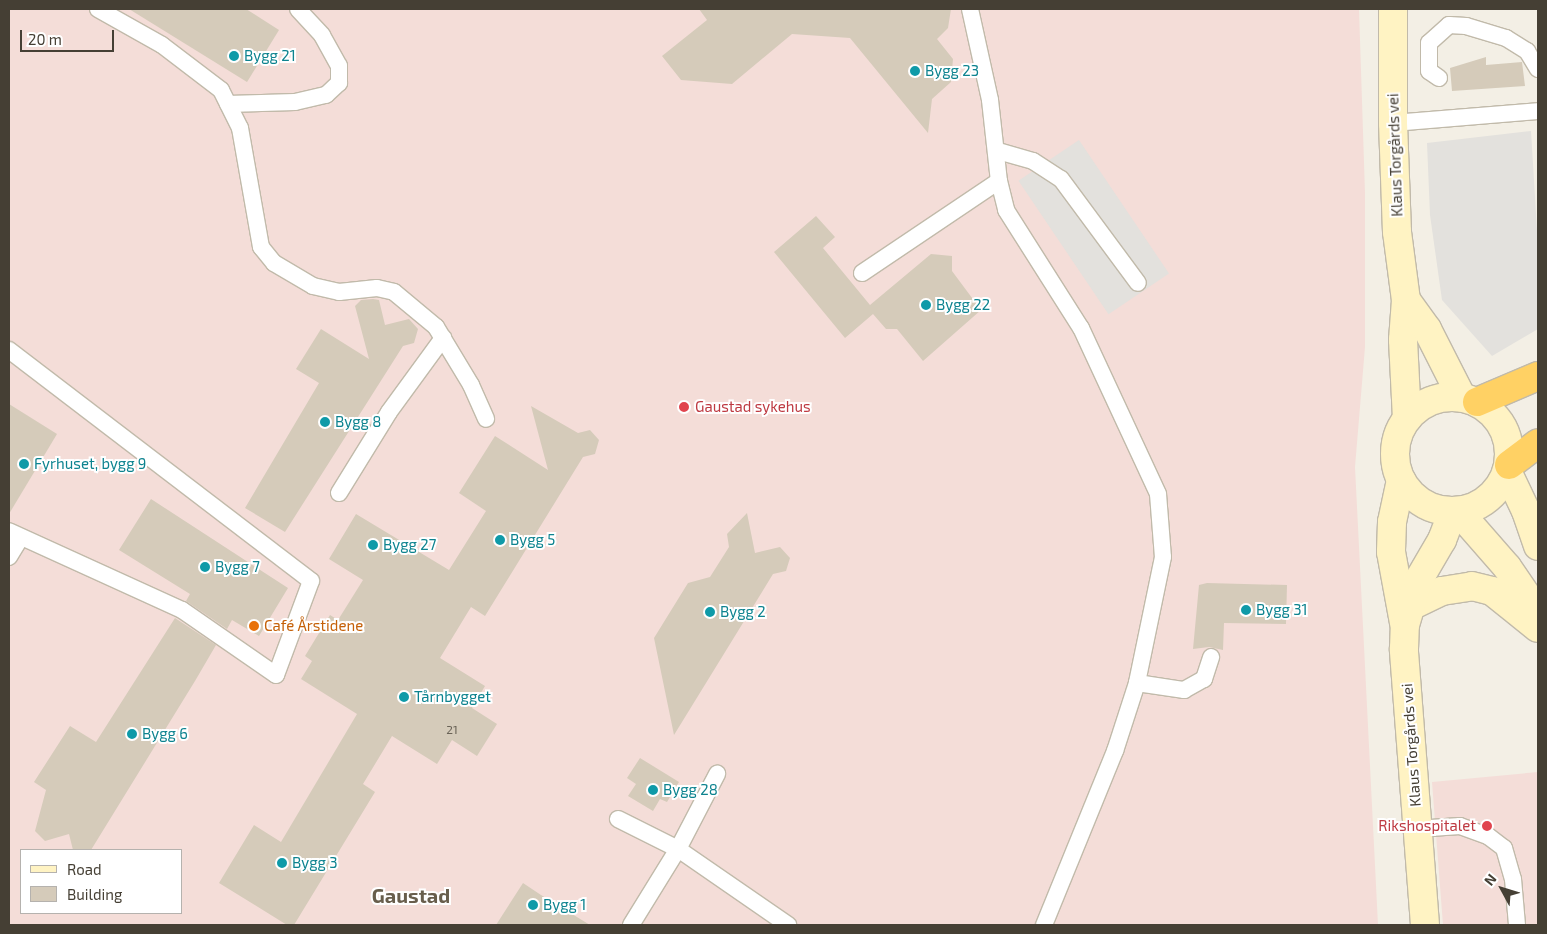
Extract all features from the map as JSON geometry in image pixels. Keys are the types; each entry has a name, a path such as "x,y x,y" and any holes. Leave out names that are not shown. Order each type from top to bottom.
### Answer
{"highway":[{"path":"1470,400 1538,376"},
{"path":"1508,468 1538,443"}],"main road":[{"name":"Klaus Torgårds vei","path":"1393,9 1393,123 1397,232 1406,300 1403,340 1407,419"},
{"name":"Klaus Torgårds vei","path":"1406,300 1427,329 1470,400"},
{"path":"1508,468 1489,498 1476,506 1456,511 1422,503 1401,480 1395,448 1407,419 1432,401 1470,400 1490,410 1506,435 1508,468 1538,546"},
{"name":"Klaus Torgårds vei","path":"1401,480 1392,522 1392,552 1408,616"},
{"name":"Klaus Torgårds vei","path":"1424,925 1404,648 1408,616 1418,581 1442,540 1456,511"},
{"path":"1456,511 1507,567 1530,602 1538,624"},
{"path":"1408,616 1442,591 1472,586 1492,591 1538,628"}],"lane":[{"path":"98,9 162,45 221,90 240,128 261,247 274,263 313,286 339,292 377,288 394,292 436,327 471,385 486,419"},
{"path":"228,104 295,102 326,95 339,83 339,66 322,35 298,9"},
{"path":"970,9 998,152 999,181 1006,210 1081,328 1158,494 1163,557 1137,683 1115,751 1044,925"},
{"path":"1439,78 1429,71 1429,43 1449,25 1466,26 1506,38 1527,51 1538,69"},
{"path":"1393,123 1538,110"},
{"path":"998,152 1033,161 1061,179 1138,283"},
{"path":"862,273 999,181"},
{"path":"339,493 389,412 443,338"},
{"path":"9,350 311,581 276,675 182,610 15,534 9,557"},
{"path":"1137,683 1184,690 1204,678 1210,658"},
{"path":"632,925 678,849 717,774"},
{"path":"618,819 678,849 788,925"},
{"path":"1416,828 1460,826 1488,836 1504,848 1513,879 1517,925"}],"shaded area":[{"name":"Gaustad sykehus","path":"9,9 1359,9 1365,193 1365,347 1355,467 1378,925 9,925"},
{"path":"1531,131 1538,247 1538,329 1492,356 1442,300 1430,215 1427,143"},
{"path":"1079,140 1169,273 1109,314 1018,181"},
{"name":"Rikshospitalet","path":"1538,772 1538,925 1443,925 1432,782"}],"building":[{"name":"Bygg 21","path":"129,9 246,9 279,30 247,82"},
{"path":"699,9 951,9 948,28 937,39 953,59 951,82 932,99 928,133 850,38 792,34 732,84 681,80 662,56 707,20"},
{"path":"1486,57 1486,65 1522,62 1525,86 1452,91 1450,68"},
{"path":"816,216 835,237 823,248 870,305 931,254 952,256 952,271 981,310 923,361 897,329 886,329 873,314 845,338 774,252"},
{"name":"Bygg 8","path":"361,300 379,300 385,325 409,319 418,329 414,343 403,346 285,532 245,508 319,383 296,369 321,329 369,359 355,306"},
{"name":"Fyrhuset, bygg 9","path":"9,404 57,434 9,514"},
{"path":"531,406 578,433 590,430 599,440 595,454 583,457 485,616 471,607 440,658 485,686 472,708 497,724 477,756 452,740 437,764 392,736 363,784 375,792 294,925 287,925 219,883 254,825 281,842 357,714 301,679 312,661 305,656 330,615 338,620 363,580 329,559 356,514 449,570 486,511 459,493 495,436 548,470"},
{"name":"Bygg 7","path":"151,499 288,588 259,636 232,620 227,629 186,601 190,594 119,550"},
{"name":"Bygg 2","path":"747,513 755,553 780,547 790,558 786,571 773,574 674,735 654,638 688,583 710,577 729,547 727,534"},
{"name":"Bygg 31","path":"1207,583 1287,585 1286,624 1224,623 1223,650 1209,647 1193,649 1199,585"},
{"name":"Bygg 6","path":"175,618 216,645 92,849 73,849 69,834 45,841 35,831 46,790 34,782 70,726 96,742"},
{"name":"Bygg 28","path":"640,758 679,782 667,802 660,799 653,811 628,796 636,784 627,778"},
{"name":"Bygg 1","path":"523,883 541,895 590,925 496,925"}],"place":[{"name":"Bygg 21","path":"234,56"},
{"name":"Bygg 23","path":"915,71"},
{"name":"Bygg 22","path":"926,305"},
{"name":"Gaustad sykehus","path":"684,407"},
{"name":"Bygg 8","path":"325,422"},
{"name":"Fyrhuset, bygg 9","path":"24,464"},
{"name":"Bygg 5","path":"500,540"},
{"name":"Bygg 27","path":"373,545"},
{"name":"Bygg 7","path":"205,567"},
{"name":"Bygg 31","path":"1246,610"},
{"name":"Bygg 2","path":"710,612"},
{"name":"Café Årstidene","path":"254,626"},
{"name":"Tårnbygget","path":"404,697"},
{"name":"Bygg 6","path":"132,734"},
{"name":"Bygg 28","path":"653,790"},
{"name":"Rikshospitalet","path":"1487,826"},
{"name":"Bygg 3","path":"282,863"},
{"name":"Bygg 1","path":"533,905"}],"district":[{"name":"Gaustad","path":"411,895"}]}
